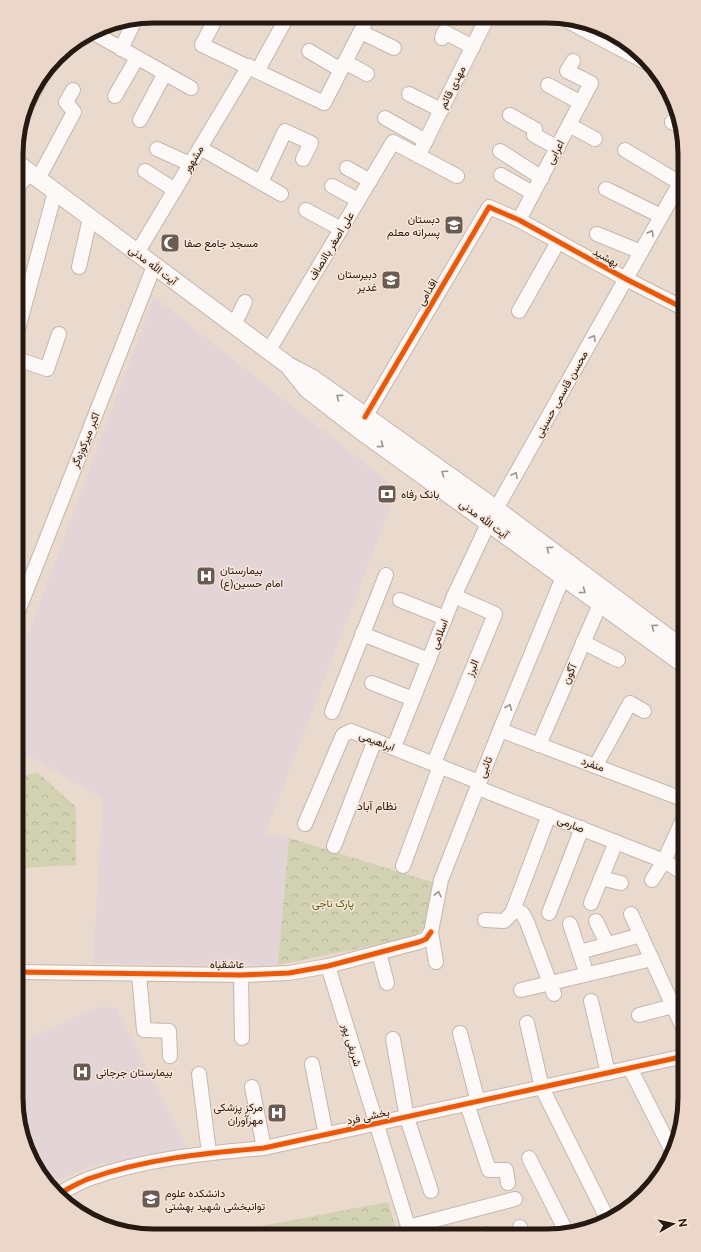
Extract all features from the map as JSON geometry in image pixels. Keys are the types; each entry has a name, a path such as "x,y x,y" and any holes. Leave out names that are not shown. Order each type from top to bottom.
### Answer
{"main road":[{"name":"آیت الله مدنی","path":"23,167 289,366 312,378 361,422 567,571 678,645"},
{"name":"آیت الله مدنی","path":"567,571 600,604 678,660"}],"street":[{"path":"213,23 202,45 324,103 365,23"},
{"name":"مشهور","path":"137,253 200,148 283,23"},
{"name":"مهدی قائم","path":"418,156 485,23"},
{"path":"121,49 132,25"},
{"path":"589,30 620,45"},
{"path":"361,32 394,48"},
{"path":"442,38 444,32 473,47"},
{"path":"98,36 191,88"},
{"path":"309,51 343,66 367,74"},
{"path":"115,96 137,58"},
{"name":"اعرابی","path":"519,220 592,83 567,71 573,61"},
{"path":"140,120 165,73"},
{"path":"548,85 581,103"},
{"path":"23,182 35,176 74,112 66,102 73,90"},
{"path":"409,94 441,110"},
{"path":"510,115 535,129 534,135 558,148"},
{"path":"385,118 426,141"},
{"path":"569,126 595,139"},
{"path":"261,182 285,131 311,143 303,159"},
{"name":"علی اصغر باانصاف","path":"269,350 393,142 418,156"},
{"path":"200,148 281,194"},
{"path":"157,149 190,164"},
{"path":"625,150 678,176"},
{"path":"500,151 542,178"},
{"path":"418,156 457,176"},
{"path":"347,168 370,181"},
{"path":"145,171 175,190"},
{"path":"501,175 533,193"},
{"name":"محسن قاسمی حسینی","path":"492,516 678,185"},
{"path":"332,186 358,200"},
{"path":"606,189 661,216"},
{"path":"23,298 55,192"},
{"name":"اقدامی","path":"361,422 489,207 519,220"},
{"path":"306,210 342,229"},
{"path":"79,267 90,218"},
{"name":"بهشید","path":"519,220 626,279 678,305"},
{"path":"597,234 641,252"},
{"path":"519,311 558,242"},
{"name":"اکبر میرکوزه‌گر","path":"23,599 154,266"},
{"path":"234,325 245,302"},
{"path":"23,361 47,369 59,334"},
{"name":"اسلامی","path":"394,747 454,596 492,516"},
{"name":"تائبی","path":"436,962 431,932 441,880 500,730 567,571"},
{"path":"332,712 386,575"},
{"name":"البرز","path":"437,765 494,614 454,596"},
{"path":"400,600 445,618"},
{"name":"آگون","path":"539,745 600,604"},
{"path":"362,634 428,660"},
{"path":"583,642 618,660"},
{"path":"372,683 413,699"},
{"path":"596,765 630,703 644,711"},
{"name":"منفرد","path":"500,730 678,797"},
{"name":"ابراهیمی","path":"305,824 343,735 351,731 437,765 479,785"},
{"path":"334,846 375,740"},
{"path":"403,866 437,765"},
{"name":"صارمی","path":"479,785 664,861 678,870"},
{"path":"485,920 504,921 514,910 549,815"},
{"path":"549,913 582,828"},
{"path":"652,880 664,861 678,830"},
{"path":"591,903 616,842"},
{"path":"601,878 621,884"},
{"path":"514,910 522,914 527,922 552,989"},
{"path":"631,914 678,1017"},
{"path":"596,921 608,944"},
{"path":"570,924 584,966"},
{"name":"عاشقباه","path":"23,972 241,975 289,973 328,966 422,941 431,932"},
{"path":"580,952 641,935"},
{"path":"379,953 387,983"},
{"path":"521,990 552,989 652,959"},
{"name":"شریفی پور","path":"328,966 408,1229"},
{"path":"139,974 144,1030 169,1031 170,1056"},
{"path":"241,975 242,1038"},
{"path":"591,1001 608,1073"},
{"path":"639,1015 673,1006"},
{"path":"527,1023 542,1088 605,1215"},
{"path":"460,1033 472,1103 489,1170 506,1170 508,1183"},
{"path":"392,1039 407,1118 431,1191"},
{"name":"بخشی فرد","path":"63,1191 88,1179 118,1170 209,1153 264,1148 407,1118 678,1058"},
{"path":"312,1064 326,1135"},
{"path":"630,1068 669,1145"},
{"path":"199,1074 209,1153"},
{"path":"252,1087 264,1148"},
{"path":"528,1158 564,1228"},
{"path":"416,1229 515,1199"}],"shaded area":[{"name":"بیمارستان امام حسین(ع)","path":"154,297 397,489 265,834 289,838 278,965 93,963 103,799 23,752 23,648"},
{"name":"بیمارستان جرجانی","path":"97,1007 116,1008 189,1152 98,1164 53,1181 45,1171 37,1156 30,1140 26,1124 23,1107 23,1042"}],"green space":[{"path":"37,772 76,807 76,865 23,868 23,776"},
{"name":"پارک ناجی","path":"289,838 435,883 423,928 419,933 409,938 278,965"},
{"path":"388,1202 396,1229 252,1229"}],"cycle path":[{"path":"365,417 489,207 519,220 626,279 678,305"},
{"path":"23,972 241,975 289,973 328,966 419,942 426,939 431,932"},
{"path":"63,1191 88,1179 131,1166 219,1152 264,1148 678,1058"}],"place":[{"name":"دبستان پسرانه معلم","path":"454,225"},
{"name":"مسجد جامع صفا","path":"170,243"},
{"name":"دبیرستان غدیر","path":"391,280"},
{"name":"بانک رفاه","path":"387,494"},
{"name":"بیمارستان امام حسین(ع)","path":"206,576"},
{"name":"بیمارستان جرجانی","path":"82,1072"},
{"name":"مرکز پزشکی مهرآوران","path":"277,1113"},
{"name":"دانشکده علوم توانبخشی شهید بهشتی","path":"151,1199"}],"district":[{"name":"نظام آباد","path":"377,806"}]}
